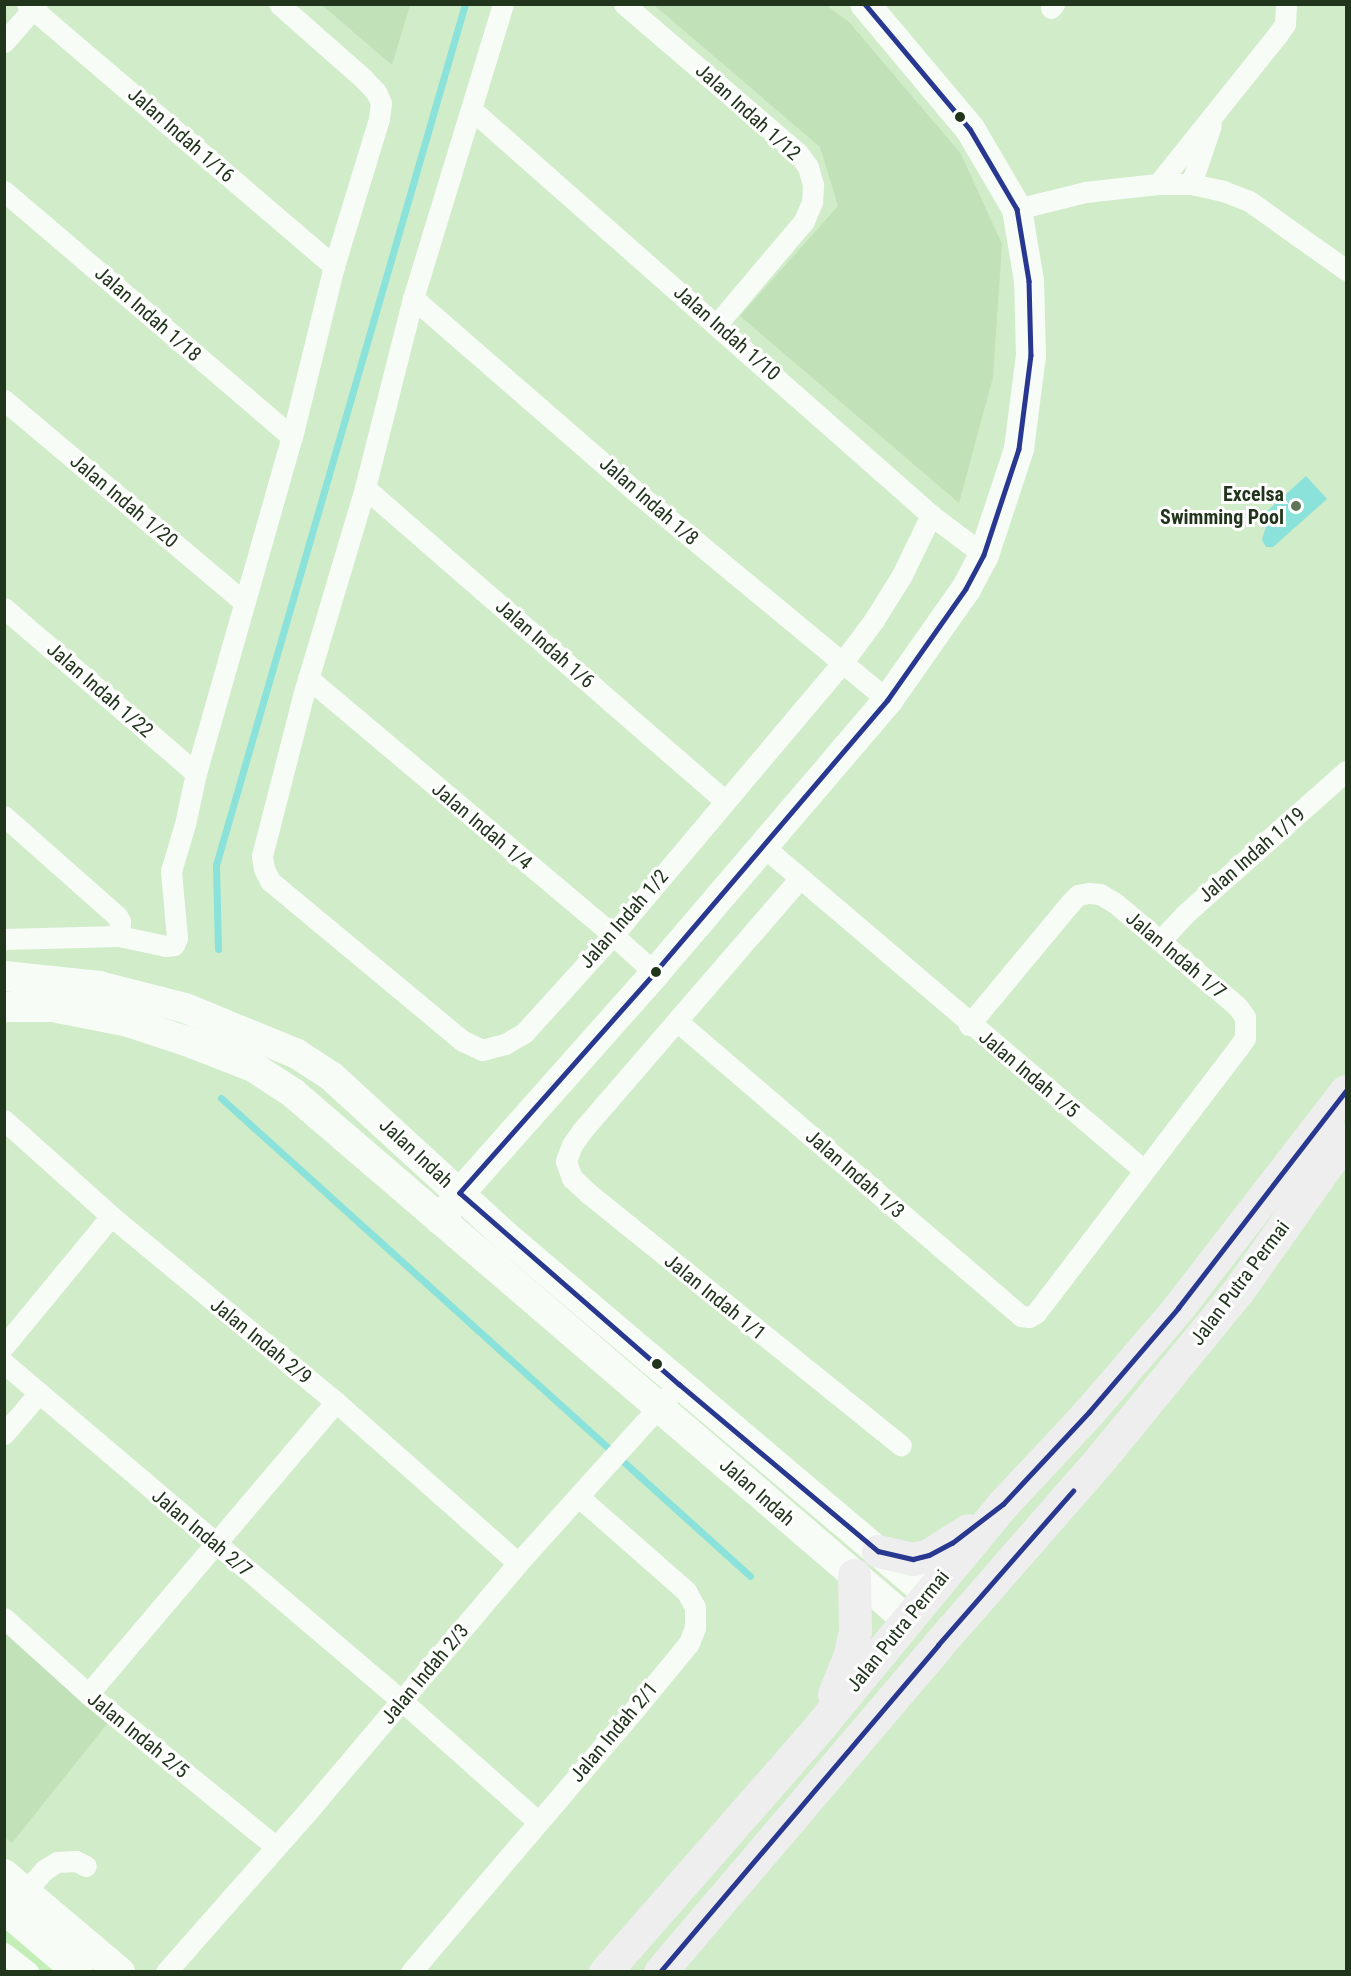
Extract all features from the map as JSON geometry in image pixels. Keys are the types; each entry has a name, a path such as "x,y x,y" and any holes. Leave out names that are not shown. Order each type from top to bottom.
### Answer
{"main road":[{"name":"Jalan Putra Permai","path":"605,1971 923,1611 1003,1503 1089,1412 1178,1308 1347,1091"},
{"name":"Jalan Putra Permai","path":"660,1971 880,1712 1031,1540 1238,1291 1347,1138"},
{"path":"878,1551 913,1559 929,1555 952,1543 1003,1503"},
{"path":"880,1712 882,1694 928,1640 923,1611 952,1604 997,1555 1031,1540"},
{"path":"820,1726 849,1657 855,1631 854,1575"}],"street":[{"path":"4,939 119,936 166,946 174,945 177,938 171,871 185,824 196,773 292,437 334,266 379,119 381,103 376,92 279,4"},
{"name":"Jalan Indah 1/2","path":"504,4 412,298 365,488 308,678 262,856 264,869 270,881 463,1041 482,1050 505,1044 524,1033 613,935 842,663 874,620 902,575 931,514"},
{"name":"Jalan Indah 1/12","path":"624,4 798,153 808,167 813,185 812,202 804,220 717,324"},
{"path":"440,1220 460,1193 764,848 888,700 966,589 984,555 1019,449 1031,355 1029,281 1017,209 970,129 865,4"},
{"path":"1158,184 1278,34 1285,24 1286,4"},
{"path":"4,42 32,6"},
{"name":"Jalan Indah 1/16","path":"32,6 334,266"},
{"name":"Jalan Indah 1/10","path":"472,110 931,514 984,555"},
{"path":"1191,184 1215,113"},
{"path":"1017,209 1085,192 1158,184 1191,184 1223,191 1249,201 1345,266"},
{"name":"Jalan Indah 1/18","path":"4,191 292,437"},
{"name":"Jalan Indah 1/8","path":"412,298 641,496 888,700"},
{"name":"Jalan Indah 1/20","path":"4,400 244,602"},
{"name":"Jalan Indah 1/6","path":"365,488 724,801"},
{"name":"Jalan Indah 1/22","path":"4,608 196,773"},
{"name":"Jalan Indah 1/4","path":"308,678 655,973"},
{"name":"Jalan Indah 1/19","path":"1160,941 1185,914 1347,771"},
{"path":"4,816 117,915 120,921 119,936"},
{"name":"Jalan Indah 1/5","path":"764,848 969,1024 1143,1169"},
{"name":"Jalan Indah 1/1","path":"800,878 582,1131 572,1145 566,1161 572,1178 727,1308 901,1446"},
{"name":"Jalan Indah 1/7","path":"969,1024 1078,895 1100,894 1115,903 1237,1006 1245,1017 1245,1038 1143,1169"},
{"name":"Jalan Indah","path":"4,976 99,986 185,1008 297,1054 338,1082 460,1193 679,1384 878,1551 923,1611"},
{"name":"Jalan Indah","path":"4,1007 54,1007 128,1022 253,1067 293,1093 854,1575 923,1611"},
{"name":"Jalan Indah 1/3","path":"678,1022 1021,1316 1029,1317 1036,1313 1143,1169"},
{"name":"Jalan Indah 2/9","path":"4,1120 111,1216 336,1402 518,1563"},
{"path":"4,1346 111,1216"},
{"name":"Jalan Indah 2/7","path":"4,1363 215,1545 402,1701 537,1821"},
{"name":"Jalan Indah 2/3","path":"173,1969 518,1563 660,1408 679,1384"},
{"path":"4,1434 39,1393"},
{"path":"88,1694 336,1402"},
{"name":"Jalan Indah 2/1","path":"411,1971 634,1710 689,1642 695,1627 694,1607 686,1591 579,1497"},
{"name":"Jalan Indah 2/5","path":"4,1618 88,1694 276,1847"},
{"path":"11,1892 57,1862 76,1860 86,1866"},
{"path":"11,1892 78,1971"},
{"path":"11,1892 120,1971"},
{"path":"4,1953 28,1971"}],"shaded area":[{"path":"322,5 410,5 392,65"},
{"path":"654,5 826,5 849,22 961,154 1002,244 993,377 959,503 740,316 838,206 820,147"},
{"path":"4,1626 111,1719 12,1843 4,1837"},
{"path":"5,1928 56,1971 5,1971"}],"water":[{"name":"Excelsa Swimming Pool","path":"1306,476 1327,499 1273,547 1266,547 1262,540 1266,526 1265,513"}],"waterway":[{"path":"218,949 216,865 465,4"},
{"path":"221,1098 750,1576"}],"transit line":[{"path":"865,4 970,129 1017,209 1029,281 1031,355 1019,449 984,555 966,589 888,700 655,973 460,1193 679,1384 878,1551 913,1559 929,1555 952,1543 1003,1504 1089,1412 1178,1308 1346,1091"},
{"path":"660,1972 938,1645 1073,1491"}],"place":[{"name":"Excelsa Swimming Pool","path":"1296,506"}]}
